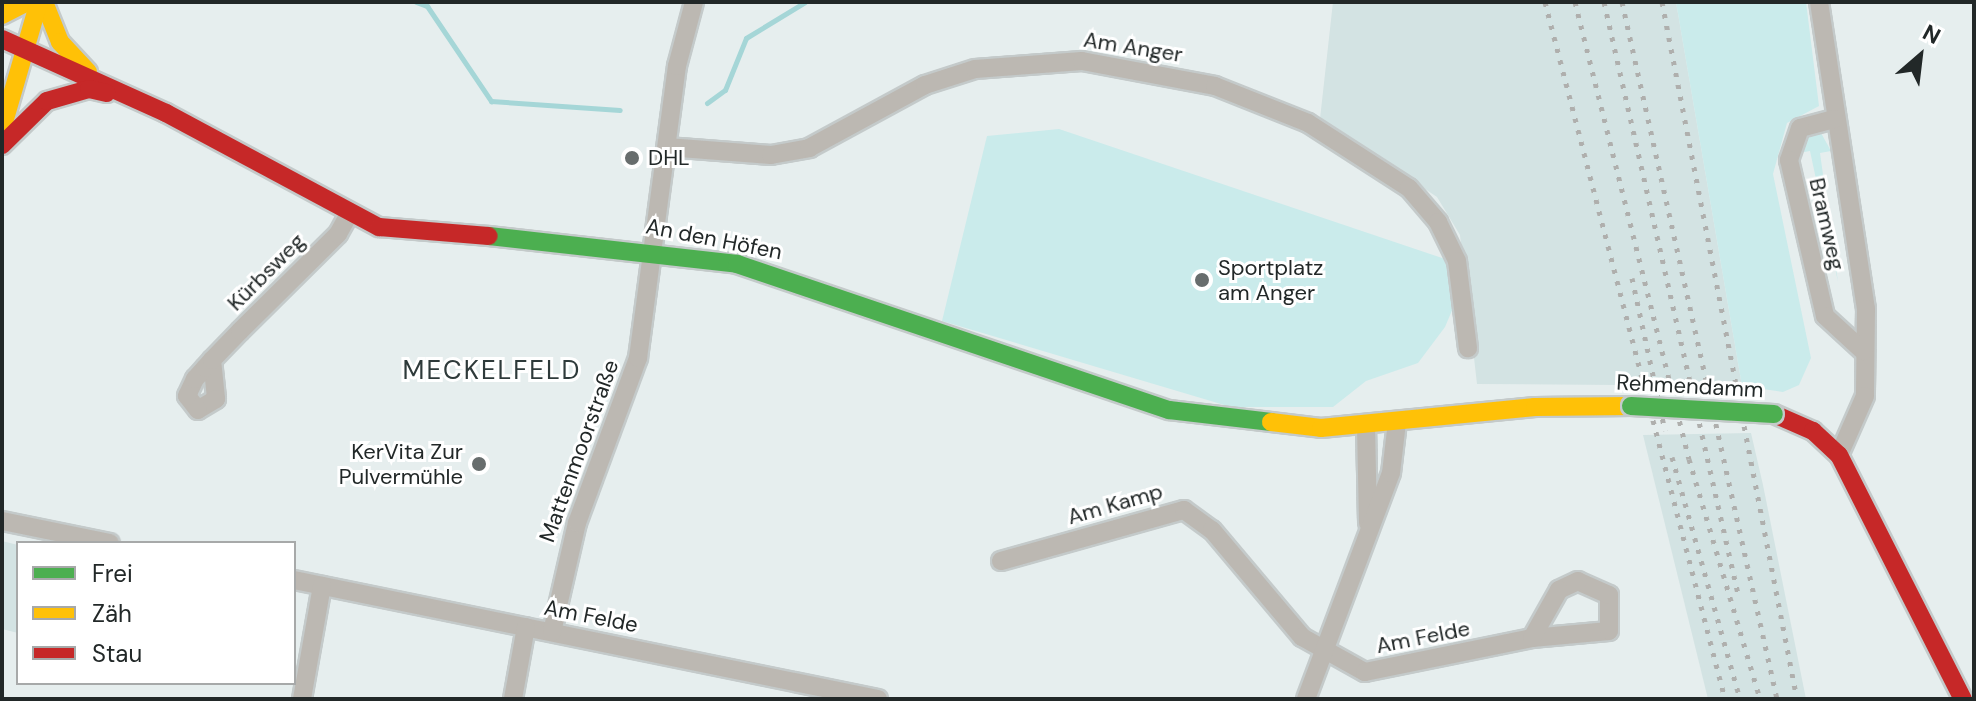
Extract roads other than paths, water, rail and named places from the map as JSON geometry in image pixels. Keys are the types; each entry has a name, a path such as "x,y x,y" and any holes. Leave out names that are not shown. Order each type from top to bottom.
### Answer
{"street":[{"path":"2,15 27,2"},
{"path":"2,129 42,2"},
{"path":"42,2 60,42 106,86"},
{"name":"Mattenmoorstraße","path":"552,632 577,523 638,358 650,249 694,2"},
{"name":"Bramweg","path":"1819,2 1834,119 1866,309 1862,408 1839,455"},
{"name":"An den Höfen","path":"2,39 130,97 349,214 408,235 650,249 788,277 1169,410 1272,426 1366,426"},
{"name":"Am Anger","path":"667,147 771,155 809,148 925,85 1028,64 1082,61 1215,86 1308,123 1409,188 1438,222 1457,261 1468,348"},
{"path":"2,145 33,112 65,93 130,97"},
{"name":"Bramweg","path":"1834,119 1800,128 1789,160 1825,316 1863,351"},
{"name":"Kürbsweg","path":"212,360 338,234 349,214"},
{"name":"Rehmendamm","path":"1366,426 1535,407 1631,406 1774,414 1813,431 1839,455 1963,699"},
{"path":"1306,699 1326,655 1398,445 1397,422"},
{"path":"1366,426 1368,533"},
{"name":"Am Kamp","path":"1001,561 1184,510 1212,530 1326,655"},
{"path":"2,521 100,541"},
{"name":"Am Felde","path":"296,580 878,699"},
{"name":"Am Felde","path":"1326,655 1365,672 1532,638 1609,631 1609,595 1578,581 1559,590 1532,638"},
{"path":"302,699 322,586"},
{"path":"513,699 526,627"}],"waterway":[{"path":"416,2 427,6 491,101 620,110"},
{"path":"707,103 725,90 746,38 805,2"}],"railway":[{"path":"1545,2 1725,699"},
{"path":"1575,2 1689,459 1760,699"},
{"path":"1604,2 1739,598"},
{"path":"1622,2 1777,699"},
{"path":"1662,2 1797,699"},
{"path":"1632,278 1665,430"},
{"path":"1672,457 1740,699"}],"place":[{"name":"DHL","path":"632,158"},
{"name":"Sportplatz am Anger","path":"1202,280"},
{"name":"KerVita Zur Pulvermühle","path":"479,464"}],"district":[{"name":"MECKELFELD","path":"492,371"}]}
